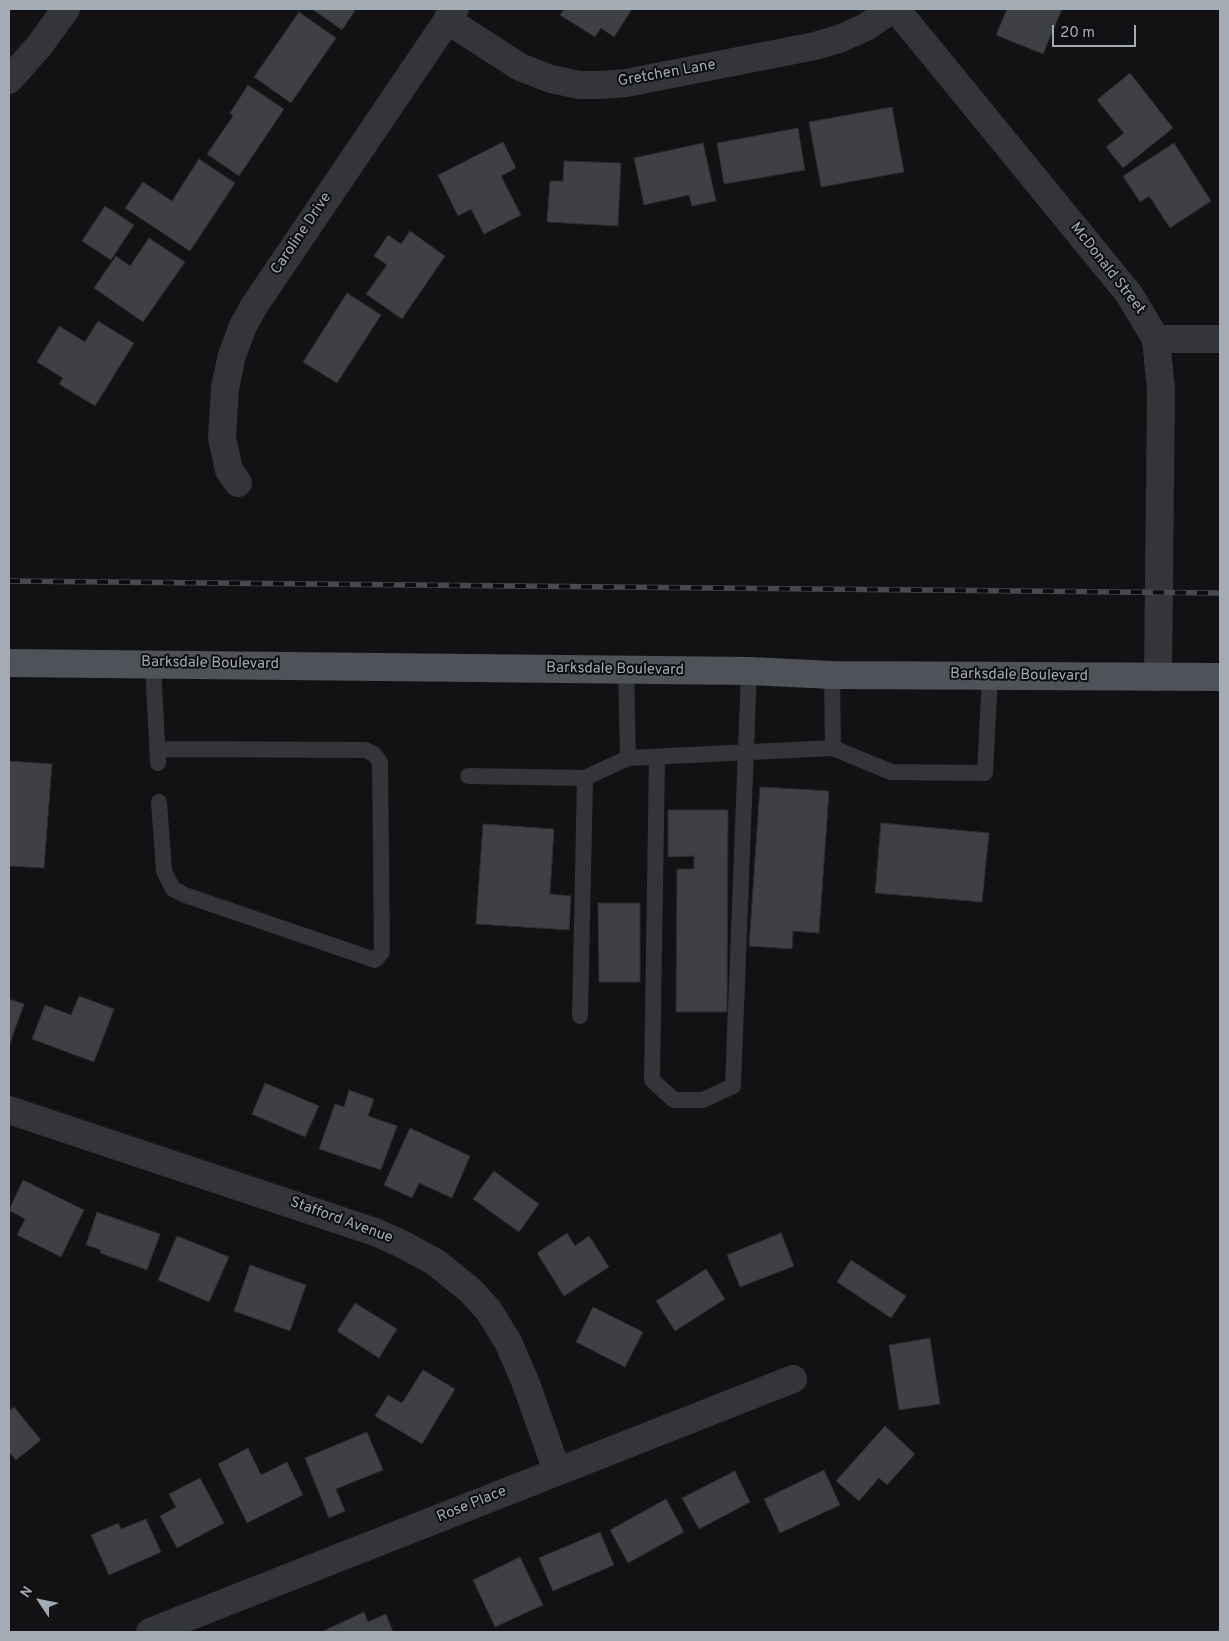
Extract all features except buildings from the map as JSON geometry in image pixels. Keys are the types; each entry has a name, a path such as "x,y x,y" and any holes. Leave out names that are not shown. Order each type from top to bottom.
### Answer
{"main road":[{"name":"Barksdale Boulevard","path":"9,663 749,671 832,675 1220,678"}],"street":[{"path":"9,80 39,46 66,9"},
{"name":"Gretchen Lane","path":"451,14 520,67 551,79 579,85 601,85 626,83 815,46 839,39 866,27 892,9"},
{"name":"McDonald Street","path":"896,9 1128,294 1156,339 1161,390 1158,678"},
{"name":"Caroline Drive","path":"238,483 229,470 222,438 225,388 232,355 243,326 254,306 451,14"},
{"path":"1156,339 1220,339"},
{"name":"Stafford Avenue","path":"9,1110 375,1232 435,1262 470,1290 489,1311 508,1342 525,1382 557,1471"},
{"name":"Rose Place","path":"150,1632 793,1379"}],"lane":[{"path":"153,664 157,756 364,750 374,754 380,762 382,952 375,960 185,895 173,889 164,871 159,802"},
{"path":"626,670 628,758"},
{"path":"657,757 652,1080 674,1100 703,1100 733,1086 749,671"},
{"path":"832,675 833,748"},
{"path":"468,776 585,778 628,758 745,754 833,748 892,772 985,773 990,675"},
{"path":"580,1016 585,778"}],"railway":[{"path":"9,581 1220,593"}]}
